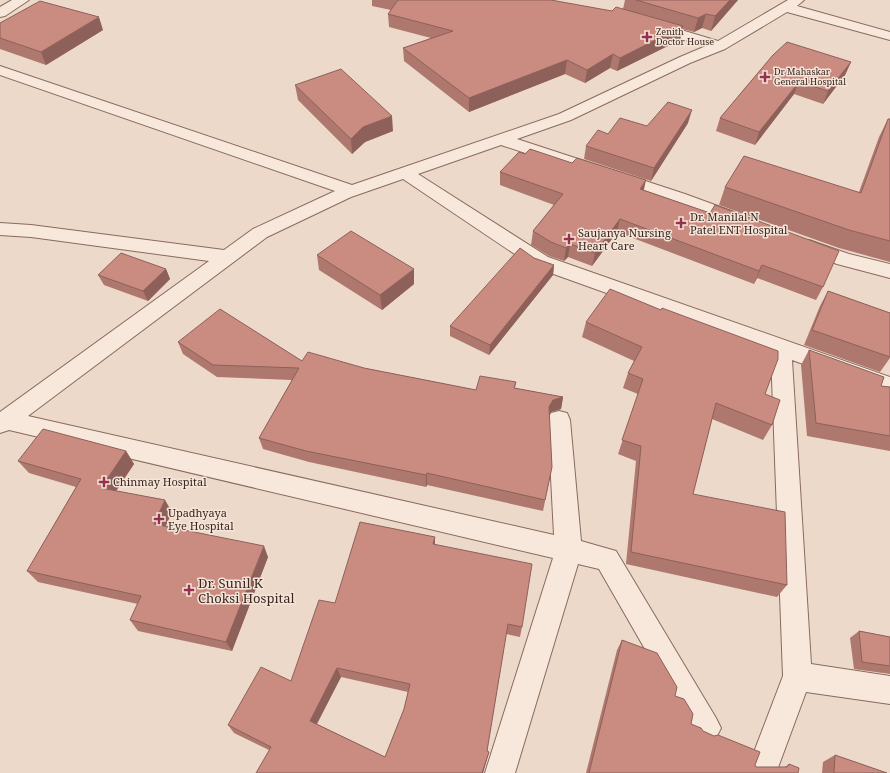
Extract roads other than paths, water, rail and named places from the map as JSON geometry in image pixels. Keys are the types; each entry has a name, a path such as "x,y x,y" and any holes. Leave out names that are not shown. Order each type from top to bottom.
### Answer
{"street":[{"path":"0,13 22,0"},
{"path":"3,422 260,233 353,190 503,140 564,117 685,60 720,46 791,4 890,36"},
{"path":"637,21 720,46"},
{"path":"0,70 353,190"},
{"path":"503,140 679,198 754,226"},
{"path":"404,172 541,262 890,386"},
{"path":"0,229 30,231 229,257"},
{"path":"791,240 844,259 890,271"},
{"path":"761,773 797,676 780,347"},
{"path":"500,773 569,550 564,519 559,420"},
{"path":"3,422 607,559 706,728"},
{"path":"797,676 890,690"}],"place":[{"name":"Zenith Doctor House","path":"647,37"},
{"name":"Dr Mahaskar General Hospital","path":"765,77"},
{"name":"Dr. Manilal N Patel ENT Hospital","path":"681,223"},
{"name":"Saujanya Nursing Heart Care","path":"569,239"},
{"name":"Chinmay Hospital","path":"104,482"},
{"name":"Upadhyaya Eye Hospital","path":"159,519"},
{"name":"Dr. Sunil K Choksi Hospital","path":"189,590"}]}
